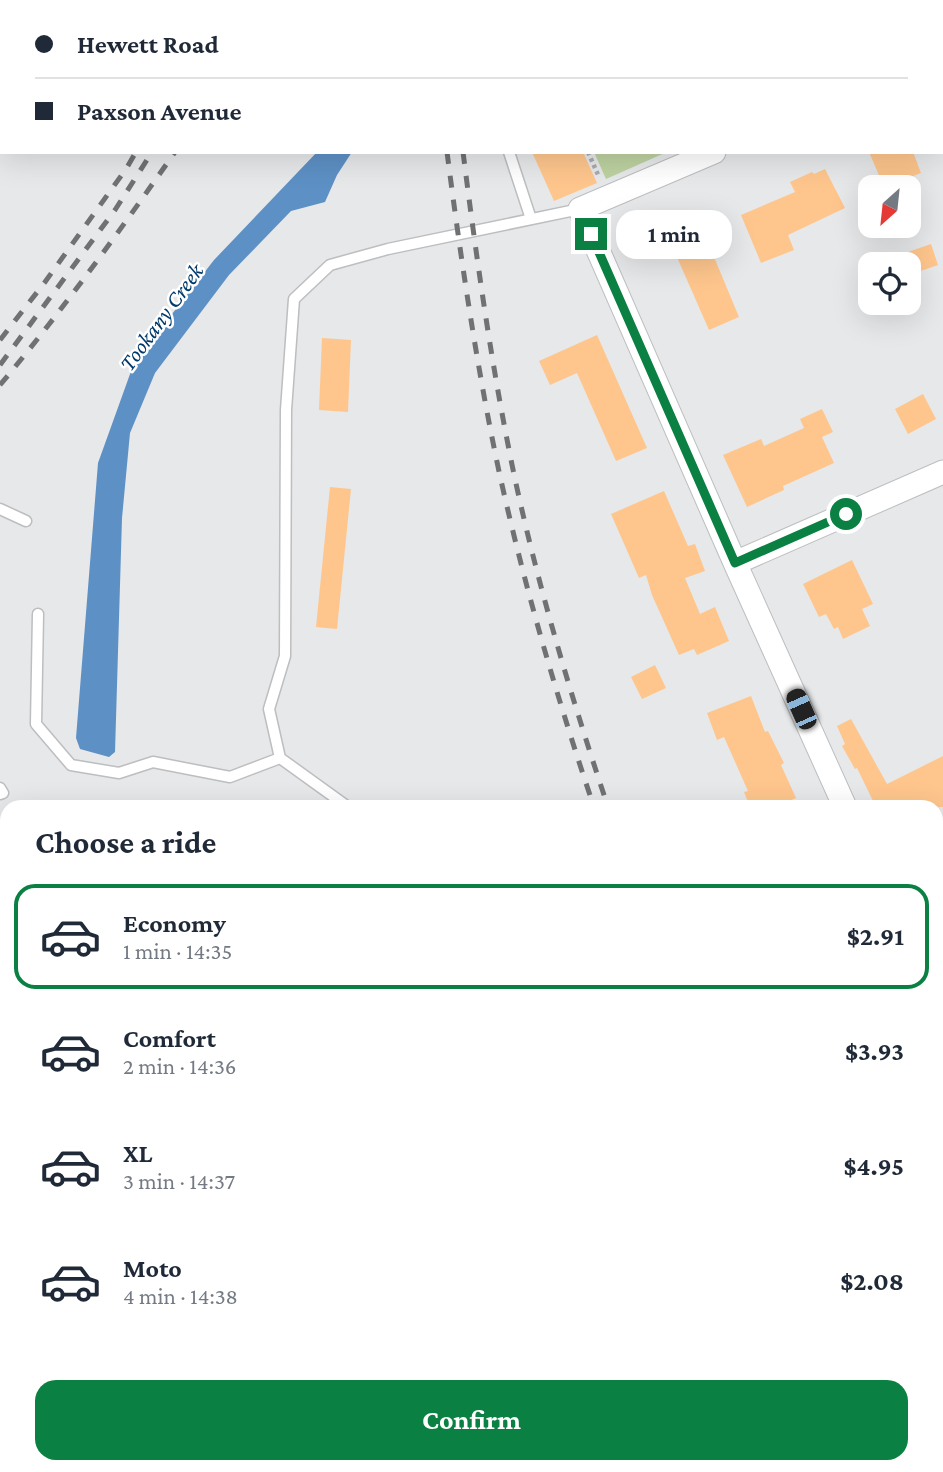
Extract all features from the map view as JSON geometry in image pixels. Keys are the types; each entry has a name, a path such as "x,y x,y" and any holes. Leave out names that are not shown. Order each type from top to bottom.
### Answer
{"street":[{"path":"709,154 580,209 842,800"},
{"path":"735,563 943,472"}],"lane":[{"path":"510,154 531,219"},
{"path":"338,800 280,758 269,709 285,656 286,411 295,299 330,265 388,249 580,209"},
{"path":"0,509 26,521"},
{"path":"38,614 36,724 71,765 119,773 153,762 230,777 280,758"},
{"path":"0,788 3,793 0,793"}],"path":[{"path":"589,154 603,186"}],"green space":[{"path":"595,154 662,154 606,179"}],"water":[{"path":"315,154 351,154 337,175 325,202 291,211 229,275 155,373 130,433 122,518 115,752 109,757 80,749 76,738 98,463 134,363 214,260"}],"building":[{"path":"533,154 584,154 597,183 554,201"},
{"path":"870,154 914,154 921,173 879,175"},
{"path":"825,169 845,208 788,235 794,250 761,263 741,215 795,192 790,182"},
{"path":"708,233 718,255 714,257 739,317 709,330 673,248"},
{"path":"931,244 938,265 921,271 921,252 908,252"},
{"path":"597,335 647,448 616,461 577,373 550,385 539,361"},
{"path":"322,338 351,340 348,412 319,410"},
{"path":"923,394 936,419 908,434 895,409"},
{"path":"822,409 833,432 822,437 834,463 783,486 784,490 747,507 723,455 761,439 764,446 804,428 800,419"},
{"path":"330,487 351,489 337,629 316,627"},
{"path":"664,491 688,546 695,544 705,571 685,578 700,614 715,607 729,641 697,655 694,649 679,655 646,575 639,578 611,514"},
{"path":"852,560 873,604 862,609 870,626 843,639 838,627 834,629 826,614 819,617 803,584"},
{"path":"655,665 666,688 642,699 631,677"},
{"path":"751,696 765,732 768,731 784,763 781,765 796,798 747,800 744,792 748,791 724,737 717,740 707,713"},
{"path":"851,719 887,784 943,756 943,800 873,800 857,768 855,769 842,746 845,744 837,726"}],"railway":[{"path":"0,340 45,282 135,154"},
{"path":"0,365 115,210 151,154"},
{"path":"0,385 90,271 174,154"},
{"path":"447,154 470,314 500,476 542,643 592,800"},
{"path":"463,154 486,316 515,479 557,644 606,800"}],"route":[{"path":"591,234 735,563 846,514"}],"water label":[{"name":"Tookany Creek","path":"161,317"}]}
